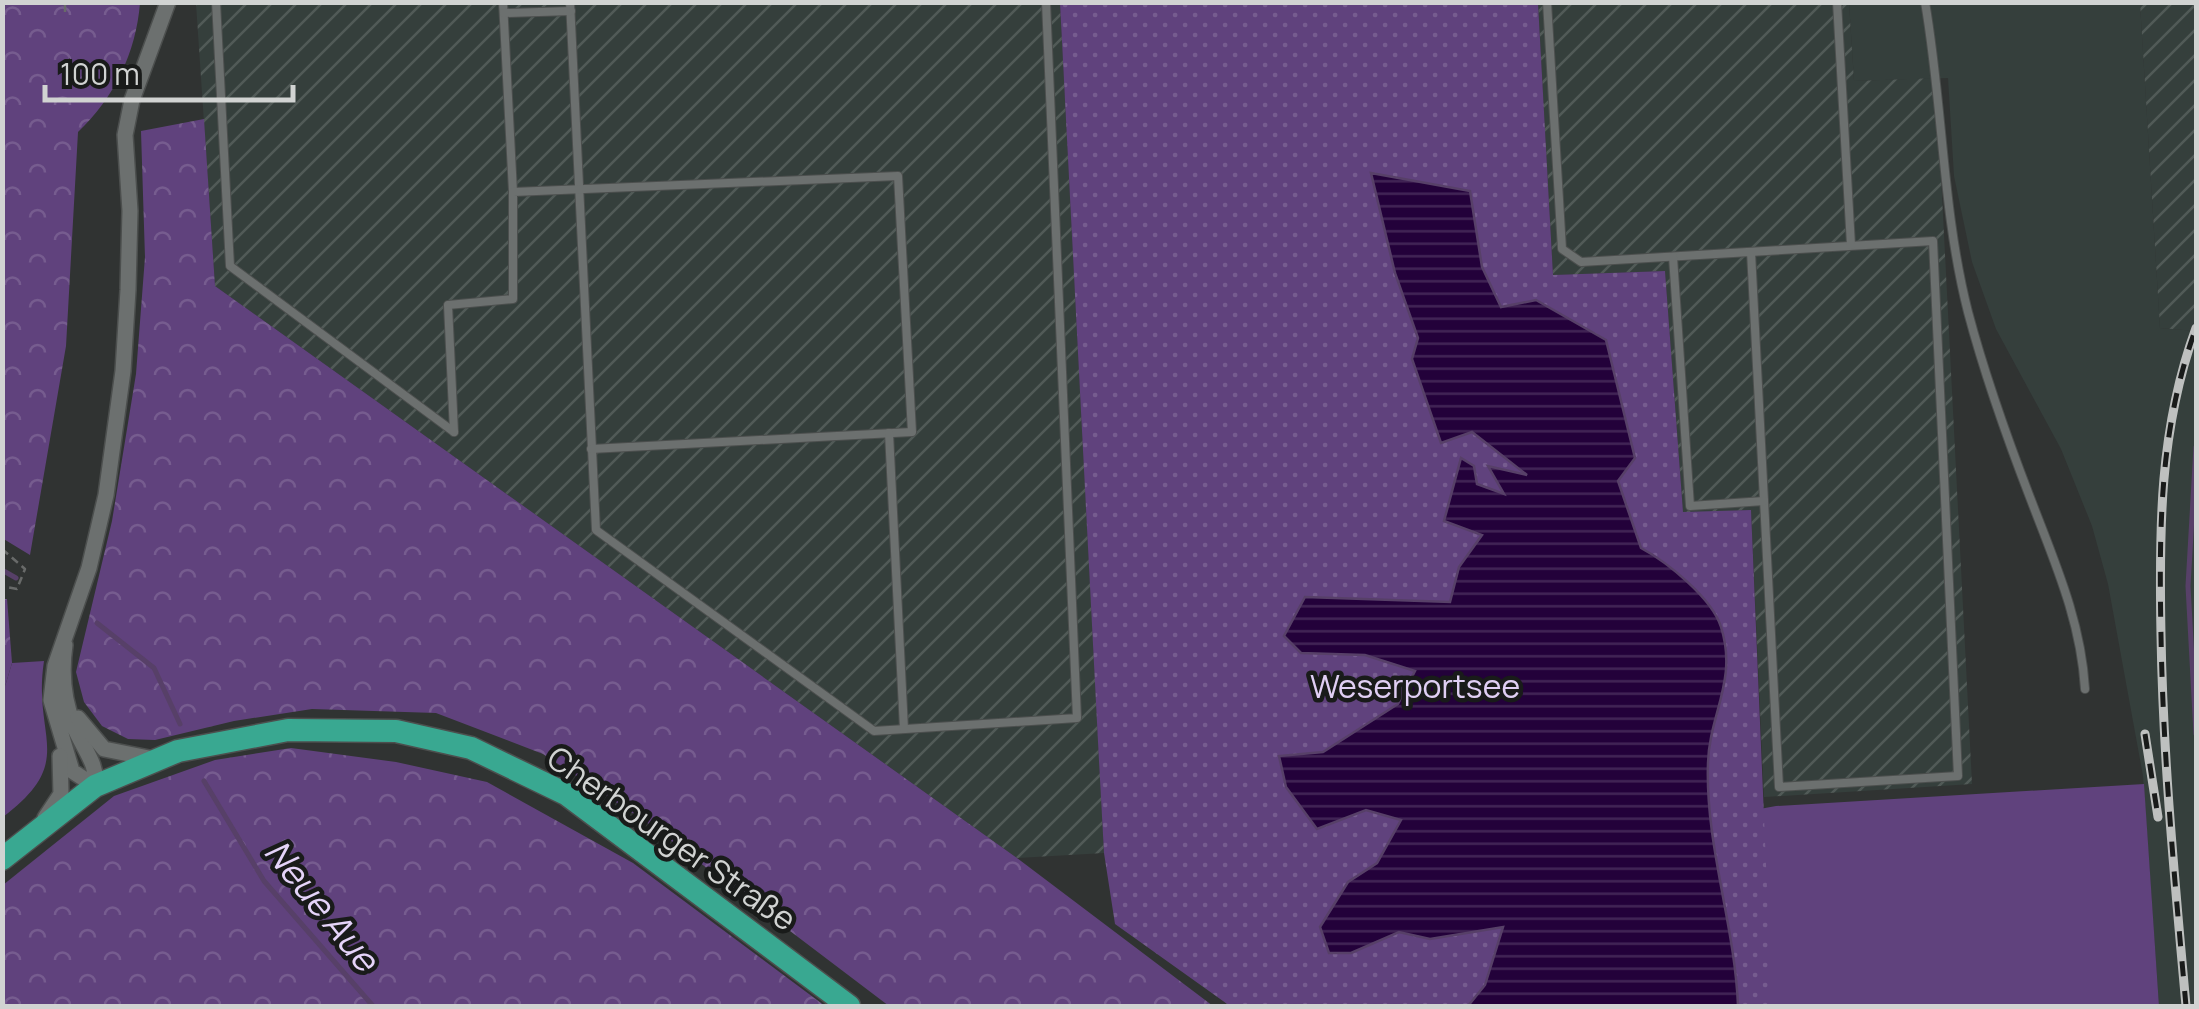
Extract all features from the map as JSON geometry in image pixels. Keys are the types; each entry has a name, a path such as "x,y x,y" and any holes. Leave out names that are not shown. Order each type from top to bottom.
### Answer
{"main road":[{"name":"Cherbourger Straße","path":"2,859 95,786 163,756 251,734 326,728 396,731 471,748 566,794 850,1006"}],"street":[{"path":"95,786 72,771 51,700 55,666 89,568 116,432 128,290 130,211 125,135 132,100 168,2"},
{"path":"65,645 66,697 81,744 95,767 95,786"},
{"path":"66,697 86,731 104,748 130,758 163,756"},
{"path":"37,828 61,794 57,727"}],"lane":[{"path":"216,2 230,266 454,432 448,304 513,298 513,192 504,8 570,7 596,530 874,731 1077,718 1046,2"},
{"path":"1547,2 1562,249 1580,262 1933,240 1958,776 1778,787 1751,252"},
{"path":"1837,2 1851,245"},
{"path":"1925,2 1937,69 1946,194 1967,309 1993,398 2078,624 2084,689"},
{"path":"513,192 898,176 912,432 592,449"},
{"path":"1672,257 1690,506 1764,502"},
{"path":"889,434 904,729"}],"path":[{"path":"65,2 65,12"},
{"path":"2,548 25,569 17,589 2,586"}],"shaded area":[{"path":"196,3 1060,3 1104,853 1017,858 215,286"},
{"path":"1538,3 1849,3 1854,81 1936,78 1972,784 1764,797 1751,510 1683,513 1665,271 1553,275"},
{"path":"1849,3 2140,3 2160,328 2196,331 2196,1006 2159,1006 2143,776 2108,584 2092,526 2061,449 1996,329 1972,262 1954,176 1948,78 1854,81"},
{"path":"2140,3 2196,3 2196,331 2160,328"},
{"name":"Weserportsee","path":"1371,173 1470,191 1482,267 1501,307 1536,300 1606,340 1635,458 1618,481 1641,548 1699,593 1716,616 1725,646 1725,681 1710,746 1708,794 1738,1006 1468,1006 1485,985 1503,927 1430,939 1399,932 1351,953 1329,953 1320,927 1348,882 1377,863 1401,820 1366,810 1317,829 1286,787 1279,756 1323,752 1398,704 1415,671 1365,655 1301,653 1284,636 1305,597 1450,602 1459,567 1482,535 1444,521 1461,458 1474,466 1477,484 1504,494 1488,466 1527,475 1472,432 1441,443 1412,359 1418,338 1395,273"}],"green space":[{"path":"3,3 140,3 134,39 121,74 102,105 78,132 66,346 30,555 2,538"},
{"name":"Weserportsee","path":"1060,3 1538,3 1553,275 1665,271 1683,512 1751,510 1772,1006 1230,1006 1115,924 1104,853"},
{"path":"204,119 215,286 1017,858 1213,1006 889,1006 646,822 543,754 436,713 312,709 234,721 155,740 128,739 102,726 84,702 76,672 112,521 136,374 145,257 141,131"},
{"path":"1545,286 1674,518 1743,812 1776,806 2144,784 2159,1006 1738,1006 1536,300"},
{"path":"3,599 7,599 12,663 3,693"},
{"path":"44,661 46,763 26,797 3,817 3,693 12,663"},
{"path":"291,748 396,762 487,782 633,863 825,1006 3,1006 3,885 114,796 215,760"}],"waterway":[{"path":"2196,447 2188,586 2196,734"},
{"name":"Neue Aue","path":"2,570 16,578"},
{"name":"Neue Aue","path":"97,623 154,668 180,724"},
{"name":"Neue Aue","path":"204,781 264,881 373,1006"}],"railway":[{"path":"2186,1006 2164,728 2160,557 2168,442 2196,328"},
{"path":"2145,734 2158,817"}]}
